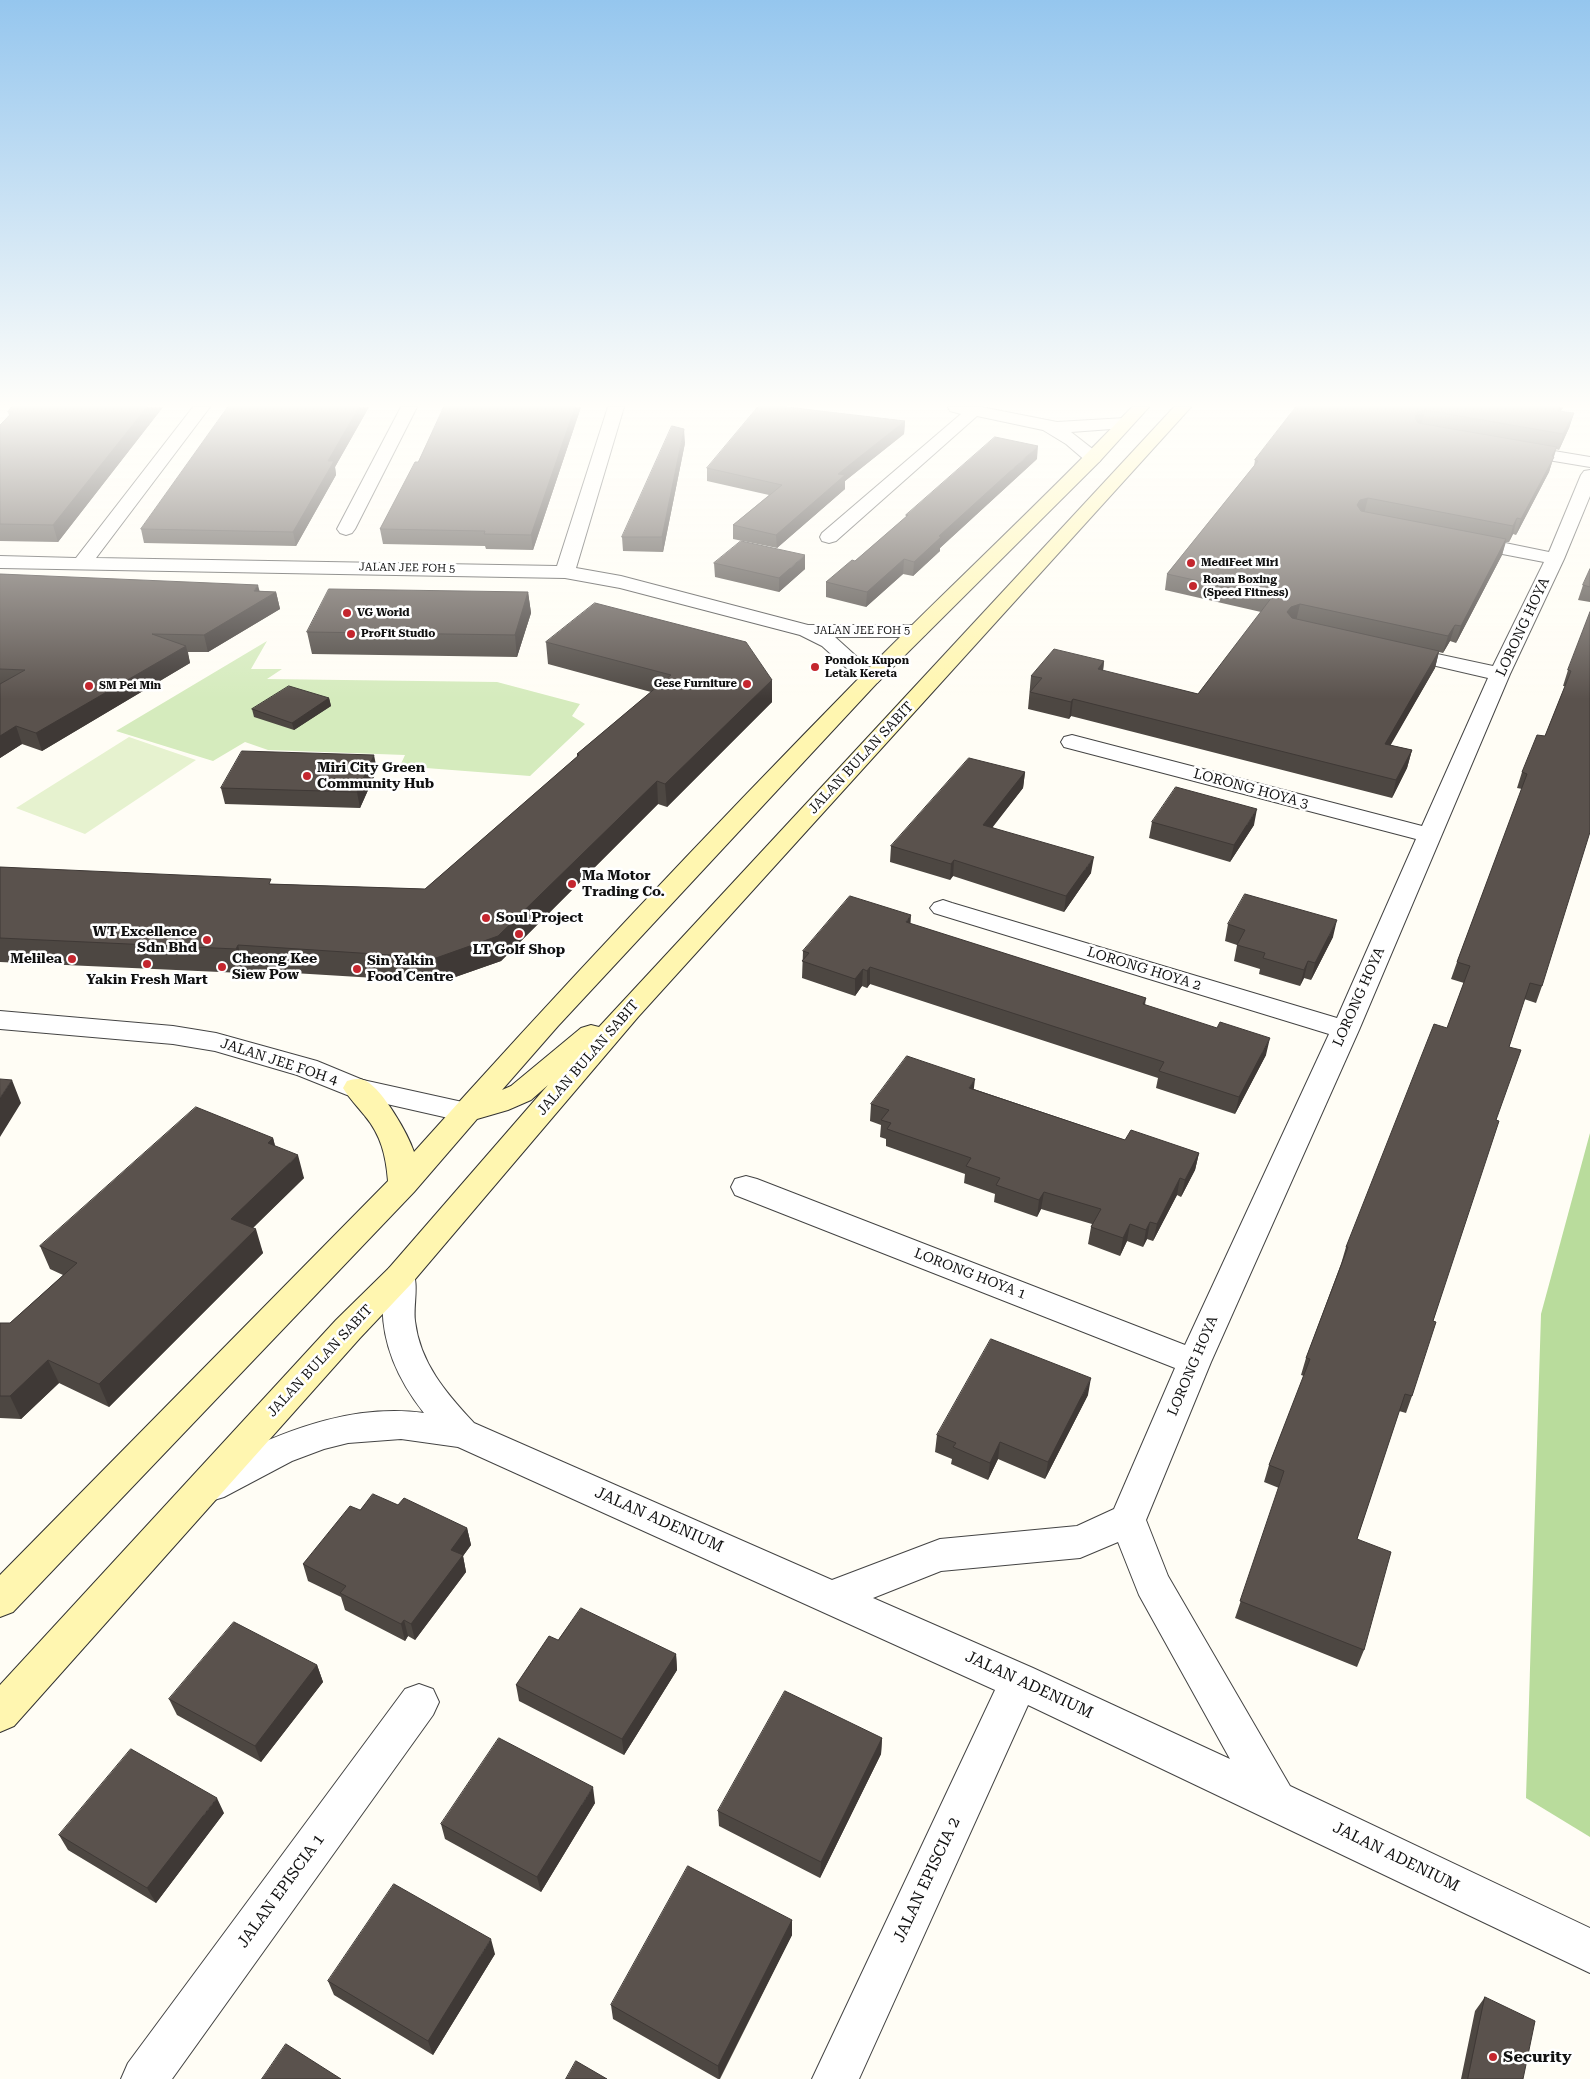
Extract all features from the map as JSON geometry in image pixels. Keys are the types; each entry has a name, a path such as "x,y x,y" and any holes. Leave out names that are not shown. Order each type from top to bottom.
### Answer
{"main road":[{"path":"0,1600 403,1184 548,1020 870,679 1046,504"},
{"name":"JALAN BULAN SABIT","path":"0,1713 348,1329 400,1276 628,1011 1095,504"},
{"path":"466,1112 498,1102 521,1092 540,1078 584,1038 628,1011"},
{"path":"357,1088 383,1117 397,1142 403,1165 403,1184"}],"street":[{"path":"82,563 128,504"},
{"path":"346,529 359,504"},
{"path":"565,572 586,504"},
{"path":"829,537 867,504"},
{"name":"LORONG HOYA","path":"1128,1520 1194,1362 1345,1030 1500,674 1578,504"},
{"path":"1450,538 1554,559"},
{"name":"JALAN JEE FOH 5","path":"0,562 565,572 621,582 807,631 828,642 870,679"},
{"name":"JALAN JEE FOH 5","path":"807,631 918,631"},
{"path":"1384,648 1500,674"},
{"name":"LORONG HOYA 3","path":"1072,742 1431,836"},
{"name":"LORONG HOYA 2","path":"943,908 1345,1030"},
{"name":"JALAN JEE FOH 4","path":"0,1020 173,1035 216,1042 298,1065 357,1088 466,1112"},
{"name":"LORONG HOYA 1","path":"746,1187 1194,1362"},
{"name":"JALAN ADENIUM","path":"400,1276 400,1326 406,1350 417,1376 433,1401 462,1433"},
{"name":"JALAN ADENIUM","path":"199,1492 302,1440 342,1429 402,1425 462,1433 833,1596 1274,1798 1590,1951"},
{"path":"833,1596 940,1554 1080,1542 1128,1520 1152,1583 1274,1798"},
{"name":"JALAN EPISCIA 2","path":"835,2079 1019,1681"},
{"name":"JALAN EPISCIA 1","path":"144,2079 419,1702"}],"green space":[{"path":"267,641 251,669 282,669 267,679 497,682 580,704 572,716 585,724 530,776 400,766 405,755 268,750 245,742 213,761 116,731"},
{"path":"129,737 196,760 85,834 16,808"},
{"path":"1590,1133 1590,1837 1526,1798 1541,1314"}],"building":[{"path":"0,504 70,504 53,525 0,524"},
{"path":"159,504 309,504 293,532 141,529"},
{"path":"393,504 542,504 531,535 484,534 485,531 380,529"},
{"path":"637,504 669,504 662,537 622,537"},
{"path":"759,504 812,504 776,535 733,525"},
{"path":"919,504 974,504 914,562 904,559 867,592 826,582 852,560 855,561 908,515 906,515"},
{"path":"1223,504 1358,504 1361,511 1506,539 1461,626 1455,625 1448,636 1300,604 1291,607 1287,612 1292,618 1439,651 1385,744 1412,750 1396,780 1073,699 1071,702 1030,692 1042,678 1031,676 1054,649 1104,661 1098,669 1198,694 1272,597 1167,574"},
{"path":"1399,504 1529,504 1521,519 1517,518 1513,526"},
{"path":"741,541 805,555 779,578 714,563"},
{"path":"1590,569 1590,587 1583,585"},
{"name":"SM Pei Min","path":"0,574 258,585 254,591 276,592 204,635 152,634 186,646 36,733 16,726 0,736 0,684 25,670 0,669"},
{"path":"329,589 528,592 515,635 307,632"},
{"path":"595,603 746,642 772,680 665,784 657,781 498,936 436,958 238,945 236,949 0,938 0,867 271,879 269,884 425,889 579,755 577,754 671,675 546,642"},
{"path":"1590,612 1590,832 1542,986 1530,983 1509,1047 1521,1050 1496,1120 1499,1121 1433,1321 1436,1322 1412,1396 1405,1394 1357,1539 1391,1552 1364,1650 1240,1601 1284,1471 1269,1465 1310,1359 1306,1358 1348,1247 1346,1247 1434,1024 1447,1028 1470,966 1457,962 1527,774 1522,772 1537,735 1545,736 1571,671 1568,670"},
{"path":"289,686 329,698 292,723 252,709"},
{"path":"242,751 374,755 357,792 221,788"},
{"path":"969,758 1025,772 983,825 1094,857 1066,896 954,860 951,864 891,846"},
{"path":"1176,787 1257,809 1234,845 1152,822"},
{"path":"1245,894 1337,920 1315,963 1308,961 1304,970 1263,958 1265,953 1237,945 1245,930 1228,924"},
{"path":"850,896 911,915 906,922 1146,998 1143,1004 1217,1028 1220,1022 1270,1038 1239,1097 1159,1071 1164,1062 870,967 867,971 863,969 855,979 802,961 809,953 803,951"},
{"path":"907,1056 975,1079 969,1088 1125,1140 1131,1130 1199,1153 1185,1180 1180,1178 1157,1224 1150,1222 1146,1230 1130,1224 1123,1238 1091,1227 1101,1209 1044,1192 1039,1200 996,1185 1000,1178 966,1166 971,1158 887,1129 891,1123 881,1120 889,1110 871,1104"},
{"path":"0,1079 12,1080 0,1098"},
{"path":"196,1107 273,1138 268,1143 298,1155 231,1219 256,1229 99,1384 48,1360 10,1396 0,1396 0,1323 10,1323 77,1263 40,1246"},
{"path":"991,1339 1091,1378 1048,1462 1000,1442 990,1463 953,1447 956,1443 937,1435"},
{"path":"373,1494 398,1505 404,1498 467,1528 451,1550 463,1555 411,1624 404,1620 401,1624 340,1593 346,1586 303,1564 350,1506 360,1510"},
{"path":"581,1608 676,1654 622,1739 516,1685 549,1636 558,1640"},
{"path":"234,1622 317,1665 255,1746 169,1699"},
{"path":"785,1691 882,1738 821,1862 718,1811"},
{"path":"499,1738 593,1787 537,1877 441,1824"},
{"path":"131,1749 217,1798 147,1888 59,1835"},
{"path":"688,1866 792,1920 718,2066 611,2005"},
{"path":"394,1884 491,1939 428,2041 328,1981"},
{"name":"Security","path":"1485,1997 1535,2021 1523,2079 1468,2079"},
{"path":"286,2044 341,2079 262,2079"},
{"path":"576,2061 607,2079 566,2079"}],"place":[{"name":"MediFeet Miri","path":"1191,563"},
{"name":"Roam Boxing (Speed Fitness)","path":"1193,586"},
{"name":"VG World","path":"347,613"},
{"name":"ProFit Studio","path":"351,634"},
{"name":"Pondok Kupon Letak Kereta","path":"815,667"},
{"name":"Gese Furniture","path":"747,684"},
{"name":"SM Pei Min","path":"89,686"},
{"name":"Miri City Green Community Hub","path":"307,776"},
{"name":"Ma Motor Trading Co.","path":"572,884"},
{"name":"Soul Project","path":"486,918"},
{"name":"LT Golf Shop","path":"519,934"},
{"name":"WT Excellence Sdn Bhd","path":"207,940"},
{"name":"Melilea","path":"72,959"},
{"name":"Yakin Fresh Mart","path":"147,964"},
{"name":"Cheong Kee Siew Pow","path":"222,967"},
{"name":"Sin Yakin Food Centre","path":"357,969"},
{"name":"Security","path":"1493,2057"}]}
